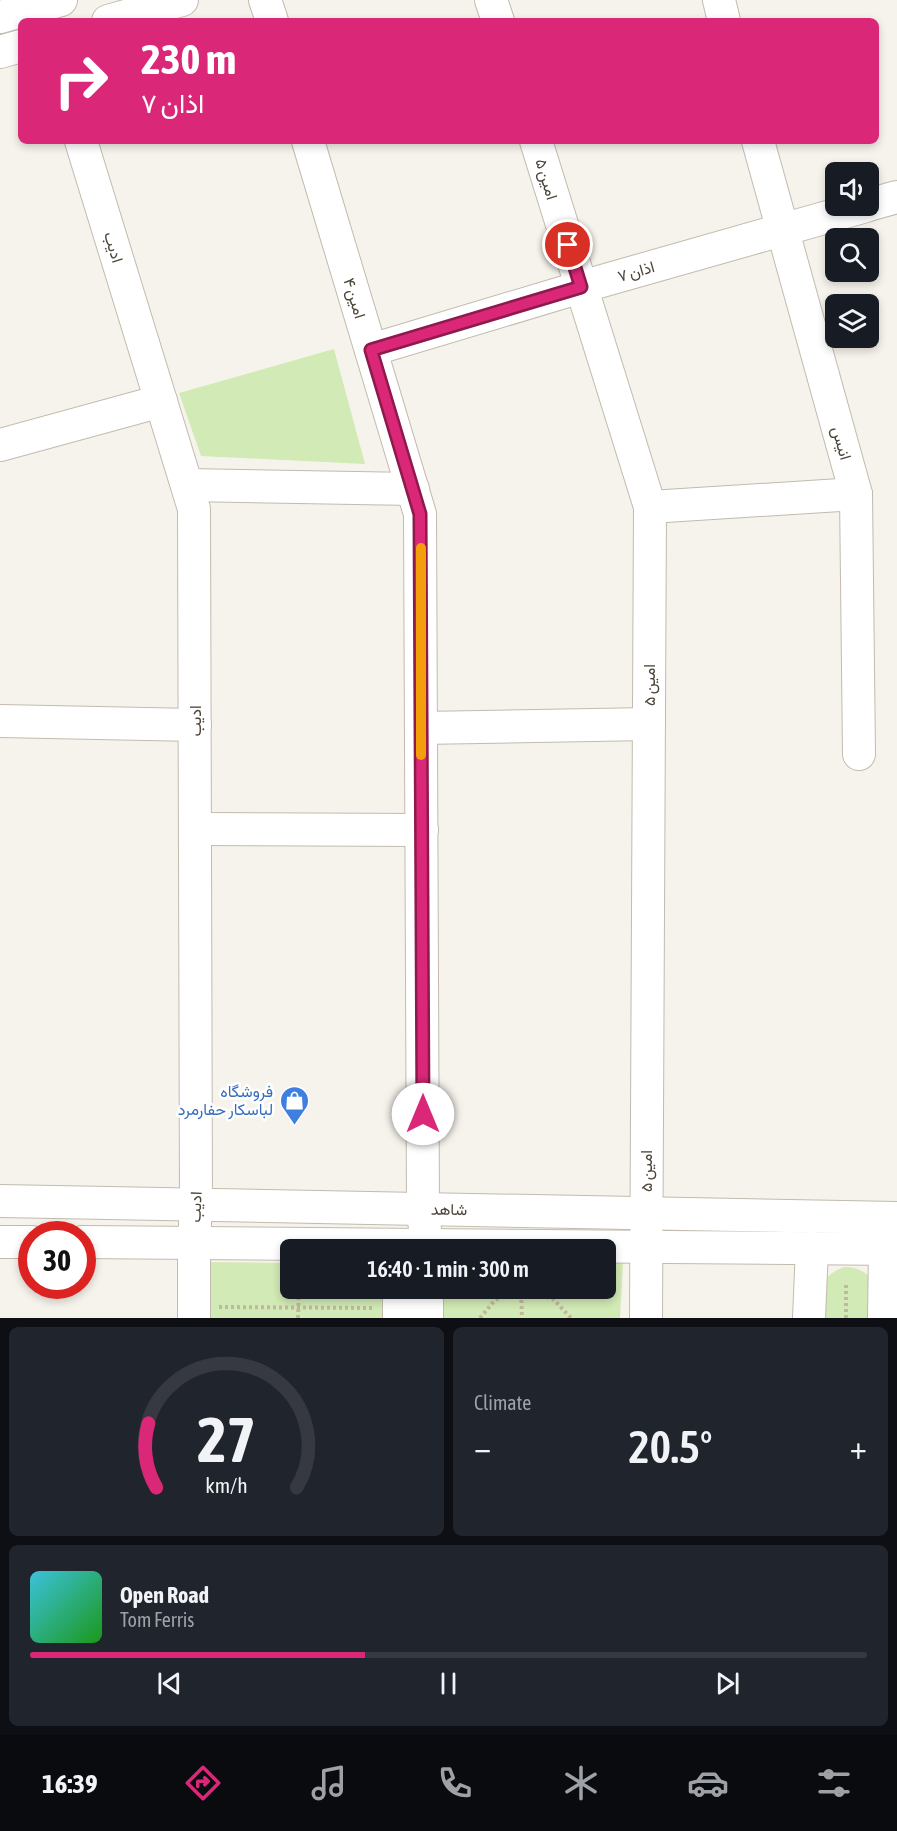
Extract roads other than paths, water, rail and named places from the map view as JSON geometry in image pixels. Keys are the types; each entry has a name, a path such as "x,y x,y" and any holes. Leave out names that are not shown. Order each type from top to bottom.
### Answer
{"street":[{"path":"265,0 271,18"},
{"path":"492,0 497,18"},
{"path":"718,0 723,18"},
{"path":"0,17 45,2"},
{"path":"118,18 170,2"},
{"path":"0,52 18,47"},
{"name":"ادیب","path":"82,144 194,508 196,1205 194,1312"},
{"name":"امین ۴","path":"309,144 420,514 423,1209"},
{"name":"امین ۵","path":"537,144 650,507 646,1318"},
{"name":"انیس","path":"759,144 856,494 859,754"},
{"name":"اذان ۷","path":"879,202 897,197"},
{"name":"اذان ۷","path":"371,350 828,216"},
{"path":"0,445 161,401"},
{"path":"187,485 413,489"},
{"path":"650,507 856,494"},
{"path":"0,721 195,725"},
{"path":"421,728 649,724"},
{"path":"195,829 422,830"},
{"name":"شاهد","path":"0,1201 897,1218"},
{"path":"415,1239 423,1209"},
{"path":"0,1242 18,1242"},
{"path":"96,1242 280,1245"},
{"path":"616,1247 891,1249 884,1318"},
{"path":"810,1318 812,1248"}],"place":[{"name":"فروشگاه لباسکار حفارمرد","path":"294,1126"}]}
